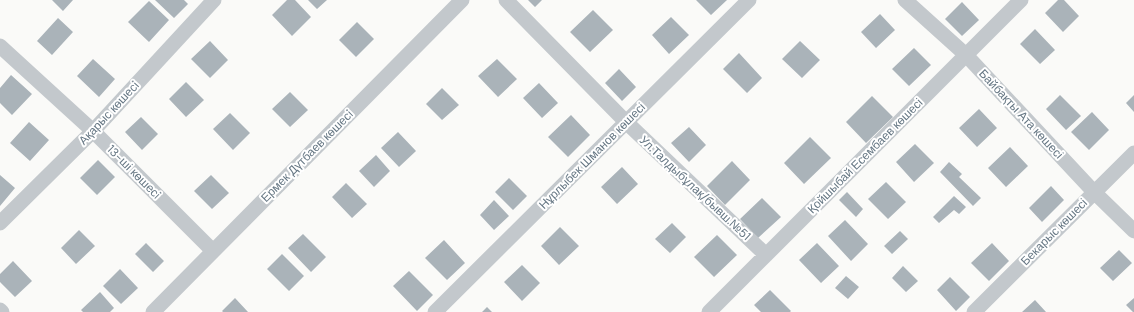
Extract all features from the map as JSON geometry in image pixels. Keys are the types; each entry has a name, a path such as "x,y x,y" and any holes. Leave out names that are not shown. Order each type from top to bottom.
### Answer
{"street":[{"name":"Ақарыс көшесi","path":"0,223 93,131 214,0"},
{"name":"Ермек Дүтбаев көшесi","path":"153,312 462,0"},
{"name":"Ул.Талдыбұлақ/бывш.№51","path":"506,0 626,122 766,255"},
{"name":"Нұрлыбек Шманов көшесі","path":"435,312 749,0"},
{"name":"Байбақты Ата көшесі","path":"905,0 966,55 1094,192 1134,231"},
{"name":"Қойшыбай Есембаев көшесі","path":"709,312 1021,0"},
{"name":"13-ші көшесi","path":"0,46 93,131 213,251"},
{"name":"Бекарыс көшесі","path":"974,312 1134,153"}],"building":[{"path":"52,0 73,0 63,11"},
{"path":"155,0 184,0 188,4 174,18"},
{"path":"287,0 295,0 311,17 292,36 272,15"},
{"path":"308,0 327,0 317,9"},
{"path":"528,0 542,0 535,7"},
{"path":"696,0 727,0 711,15"},
{"path":"1058,0 1064,0 1079,16 1063,32 1045,13"},
{"path":"149,1 169,20 149,42 128,22"},
{"path":"962,2 979,20 962,36 945,19"},
{"path":"593,10 613,30 590,52 570,32"},
{"path":"880,14 895,30 876,48 861,32"},
{"path":"671,17 689,35 669,54 652,35"},
{"path":"58,18 73,32 52,55 37,41"},
{"path":"357,22 374,39 356,57 339,40"},
{"path":"1035,29 1055,50 1040,64 1020,44"},
{"path":"210,41 228,60 210,78 191,59"},
{"path":"800,41 820,60 802,78 782,59"},
{"path":"914,48 931,65 909,86 892,69"},
{"path":"739,53 762,78 747,93 723,69"},
{"path":"93,59 115,79 99,97 77,76"},
{"path":"497,59 517,79 498,97 478,76"},
{"path":"619,69 636,87 622,101 605,83"},
{"path":"11,75 32,94 12,115 0,103 0,88"},
{"path":"186,82 204,100 186,117 169,99"},
{"path":"539,83 558,103 542,118 523,98"},
{"path":"442,88 459,105 442,120 426,104"},
{"path":"290,92 308,110 290,127 272,109"},
{"path":"1060,95 1081,116 1066,130 1046,109"},
{"path":"1134,95 1134,112 1126,103"},
{"path":"872,96 893,117 866,143 846,122"},
{"path":"979,109 997,128 977,147 959,128"},
{"path":"1092,112 1109,130 1089,150 1071,132"},
{"path":"230,113 250,133 233,150 213,129"},
{"path":"571,115 590,135 568,157 548,137"},
{"path":"141,117 158,134 142,150 125,132"},
{"path":"29,122 49,140 30,161 10,143"},
{"path":"689,127 706,145 689,162 671,143"},
{"path":"398,132 416,151 399,167 381,148"},
{"path":"810,137 831,158 804,184 784,163"},
{"path":"915,144 934,163 914,182 896,162"},
{"path":"1010,147 1028,166 1006,187 988,168"},
{"path":"376,155 390,171 374,187 359,171"},
{"path":"98,160 115,177 97,195 80,178"},
{"path":"732,161 750,180 725,205 707,186"},
{"path":"949,162 962,174 959,177 981,198 973,206 940,172"},
{"path":"622,167 638,184 617,204 601,187"},
{"path":"0,175 15,188 0,206"},
{"path":"211,175 229,193 212,209 194,191"},
{"path":"509,178 527,196 513,210 495,192"},
{"path":"886,182 906,202 888,219 868,199"},
{"path":"346,183 367,204 352,218 332,197"},
{"path":"1051,186 1064,200 1042,222 1029,208"},
{"path":"847,192 863,209 856,217 839,200"},
{"path":"954,196 966,207 959,214 954,210 939,223 933,217"},
{"path":"762,198 781,217 758,238 740,219"},
{"path":"494,200 509,216 494,230 480,215"},
{"path":"845,220 868,244 851,261 828,236"},
{"path":"672,223 686,237 670,253 655,239"},
{"path":"560,227 579,246 559,265 541,246"},
{"path":"79,230 95,246 76,264 61,248"},
{"path":"900,231 908,239 892,254 884,246"},
{"path":"303,234 326,257 311,272 288,248"},
{"path":"717,235 737,255 714,277 694,257"},
{"path":"444,240 465,263 447,280 425,258"},
{"path":"146,243 164,261 153,272 135,254"},
{"path":"817,243 839,266 821,283 799,260"},
{"path":"992,243 1009,261 989,281 971,263"},
{"path":"1119,250 1132,263 1113,281 1100,268"},
{"path":"282,254 304,276 289,291 267,269"},
{"path":"13,261 32,281 15,297 0,282 0,274"},
{"path":"522,265 540,283 522,301 504,282"},
{"path":"903,266 918,281 906,292 892,278"},
{"path":"120,269 138,288 121,304 103,286"},
{"path":"409,271 433,295 417,311 393,286"},
{"path":"846,276 859,287 848,299 835,288"},
{"path":"950,277 970,297 956,311 937,290"},
{"path":"770,290 791,311 790,312 761,312 754,305"},
{"path":"100,292 114,308 110,312 83,312 81,310"},
{"path":"235,298 248,312 222,311"},
{"path":"1134,298 1134,312 1133,312 1126,305"},
{"path":"1035,300 1046,312 1022,312"},
{"path":"487,307 492,312 482,312"}]}
